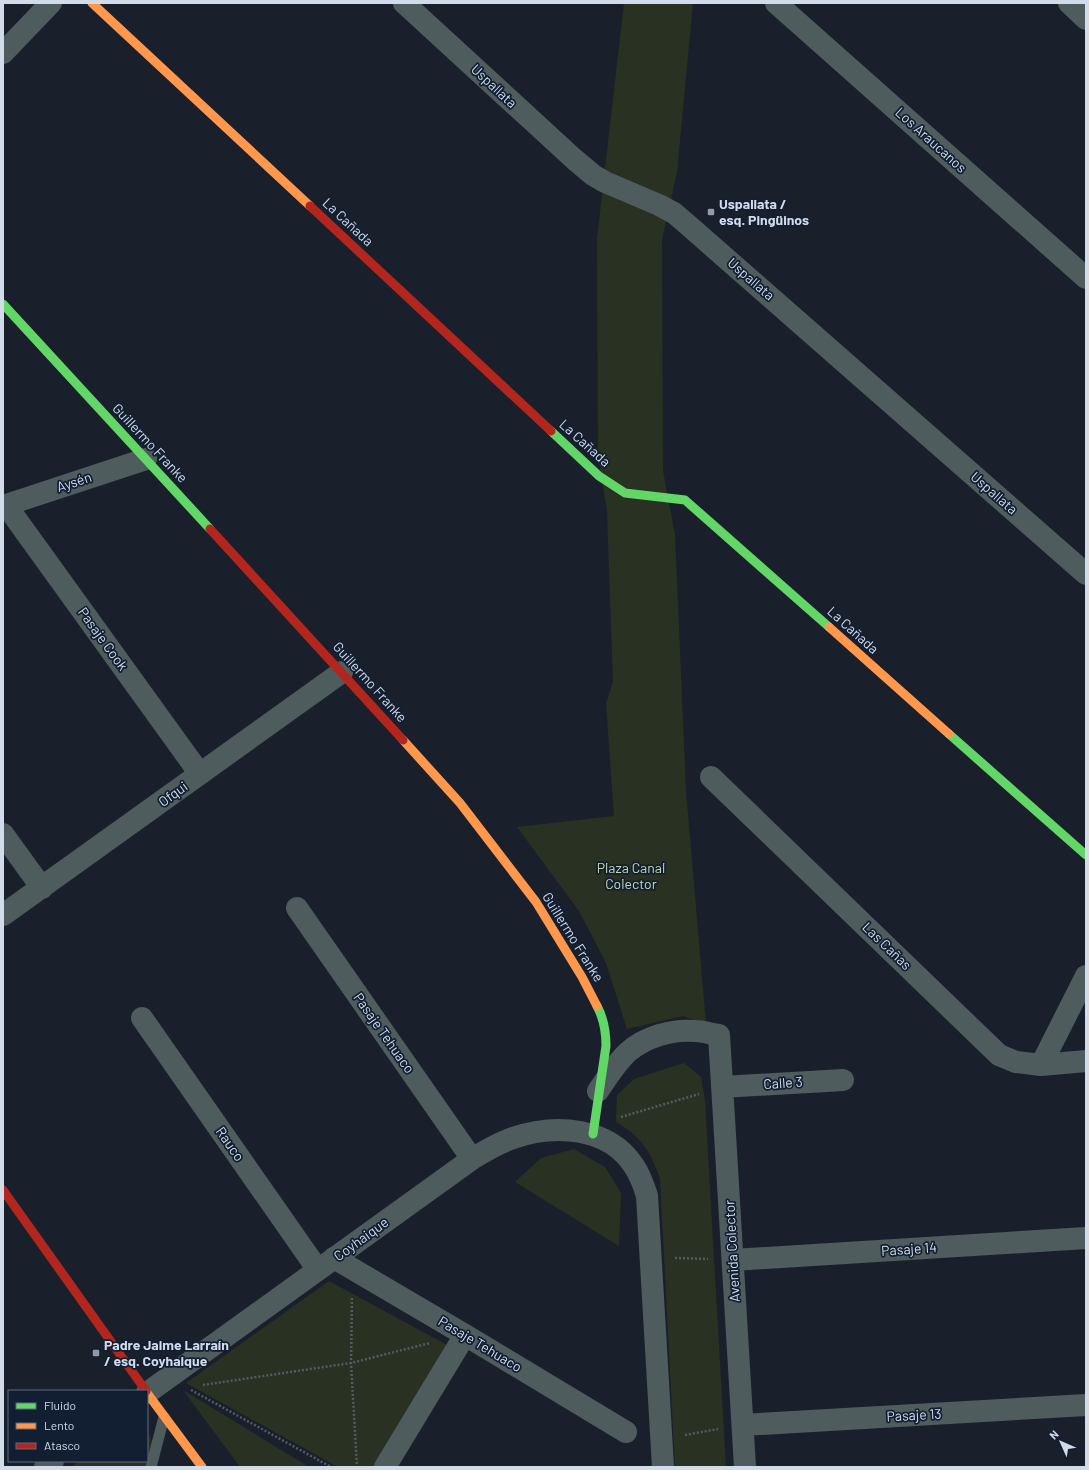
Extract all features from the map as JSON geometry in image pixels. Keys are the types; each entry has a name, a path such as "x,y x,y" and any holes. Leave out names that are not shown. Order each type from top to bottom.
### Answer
{"street":[{"path":"3,53 51,3"},
{"name":"La Cañada","path":"92,3 599,476 625,493 684,500 1086,856"},
{"name":"Uspallata","path":"404,3 593,175 618,188 659,205 688,225 1086,574"},
{"name":"Los Araucanos","path":"776,3 1086,278"},
{"path":"1069,3 1086,18"},
{"name":"Guillermo Franke","path":"3,304 342,672 460,803 536,902 582,977 603,1018 606,1033 606,1046 593,1129"},
{"name":"Aysén","path":"4,505 146,459"},
{"name":"Pasaje Cook","path":"4,505 200,774"},
{"name":"Ofqui","path":"3,915 342,672"},
{"name":"Las Cañas","path":"711,777 999,1054 1016,1062 1041,1065 1086,1061"},
{"path":"3,834 42,888"},
{"name":"Pasaje Tehuaco","path":"297,908 472,1159"},
{"path":"1041,1065 1086,976"},
{"name":"Rauco","path":"142,1018 335,1266"},
{"name":"Avenida Colector","path":"598,1091 616,1065 629,1051 647,1040 668,1032 694,1030 719,1035 745,1467"},
{"name":"Calle 3","path":"722,1087 843,1080"},
{"path":"593,1129 622,1152 634,1165 642,1180 647,1196 663,1467"},
{"name":"Coyhaique","path":"148,1391 335,1266 472,1159 492,1147 513,1138 536,1132 593,1129"},
{"path":"3,1190 145,1390"},
{"name":"Pasaje 14","path":"733,1260 1086,1238"},
{"name":"Pasaje Tehuaco","path":"335,1266 465,1335 626,1432"},
{"path":"385,1467 465,1335"},
{"path":"148,1393 202,1467"},
{"name":"Pasaje 13","path":"743,1425 1086,1405"}],"lane":[{"path":"151,1467 164,1416"}],"path":[{"path":"593,1129 722,1087"},
{"path":"651,1257 733,1260"},
{"path":"335,1266 351,1363 357,1467"},
{"path":"202,1385 351,1363 465,1335"},
{"path":"194,1386 186,1387 331,1467"}],"green space":[{"name":"Plaza Canal Colector","path":"624,3 693,3 677,172 662,240 663,471 675,535 686,791 706,1024 683,1016 627,1029 606,963 579,911 517,827 614,816 606,703 613,682 607,511 598,456 597,238"},
{"path":"684,1063 701,1077 705,1101 726,1467 675,1467 660,1178 644,1145 631,1132 616,1122 617,1095 634,1079"},
{"path":"574,1149 605,1167 621,1193 619,1246 515,1182 541,1158"},
{"path":"329,1281 449,1346 374,1467 338,1467 186,1383"},
{"path":"183,1390 309,1467 240,1467"},
{"path":"148,1433 152,1445 148,1460"},
{"path":"78,1462 147,1462 146,1467 71,1467"}],"traffic: fast":[{"path":"3,304 210,529"},
{"path":"551,431 599,476 625,493 685,500 829,627"},
{"path":"949,734 1086,855"},
{"path":"593,1134 606,1046 604,1025 597,1006"}],"traffic: slow":[{"path":"92,3 310,206"},
{"path":"829,627 949,734"},
{"path":"403,740 460,803 536,902 582,977 597,1006"},
{"path":"148,1394 202,1467"}],"traffic: jam":[{"path":"310,206 551,431"},
{"path":"210,529 403,740"},
{"path":"3,1190 145,1390"}],"place":[{"name":"Uspallata / esq. Pingüinos","path":"711,212"},
{"name":"Padre Jaime Larraín / esq. Coyhaique","path":"96,1353"}]}
